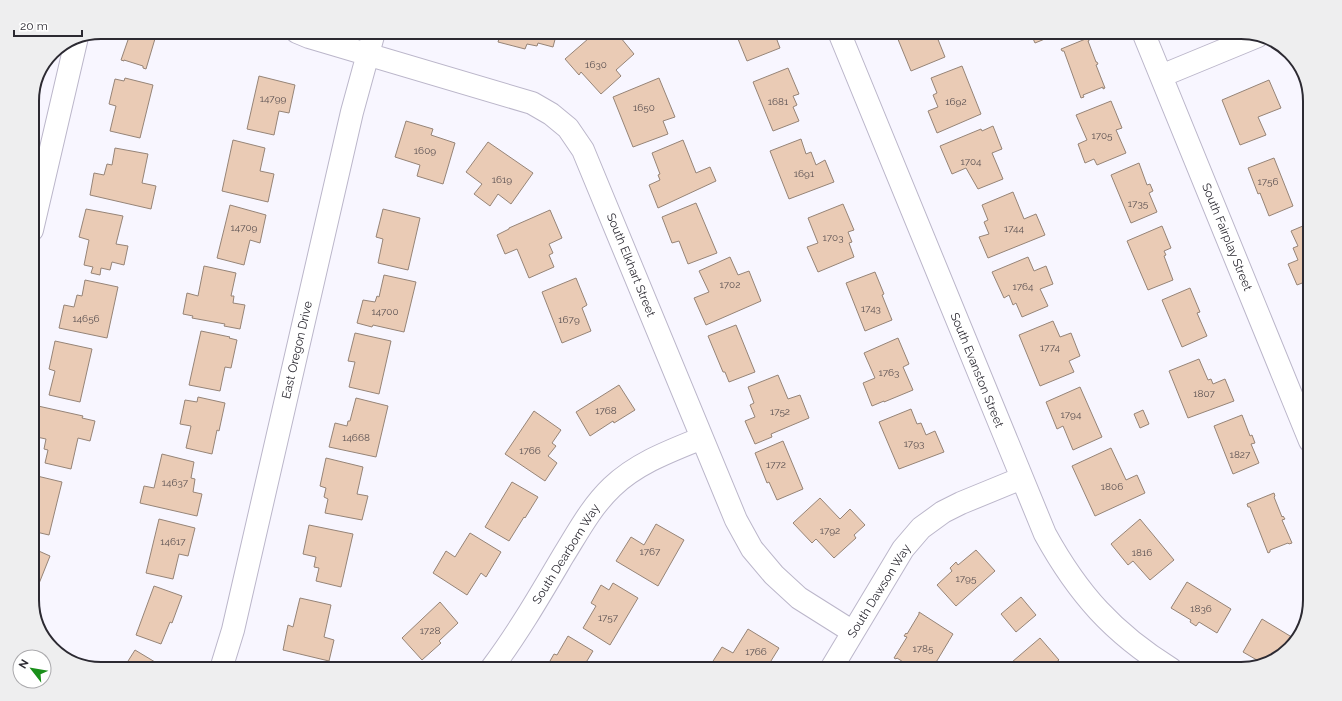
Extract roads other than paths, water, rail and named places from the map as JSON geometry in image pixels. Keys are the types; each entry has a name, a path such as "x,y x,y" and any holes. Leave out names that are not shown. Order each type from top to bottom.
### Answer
{"street":[{"name":"South Elkhart Street","path":"317,39 532,103 551,114 568,128 583,150 736,520 752,549 774,575 799,598 853,632"},
{"name":"East Oregon Drive","path":"223,662 233,630 352,112 372,39"},
{"name":"South Evanston Street","path":"842,39 1048,540 1061,563 1090,602 1112,626 1160,662"},
{"name":"South Fairplay Street","path":"1146,39 1303,424"},
{"path":"1161,76 1249,40"},
{"path":"40,159 75,45"},
{"name":"South Dearborn Way","path":"497,662 510,645 589,514 612,487 632,471 655,458 702,438"},
{"name":"South Dawson Way","path":"834,662 903,549 921,528 942,512 1022,478"}]}
